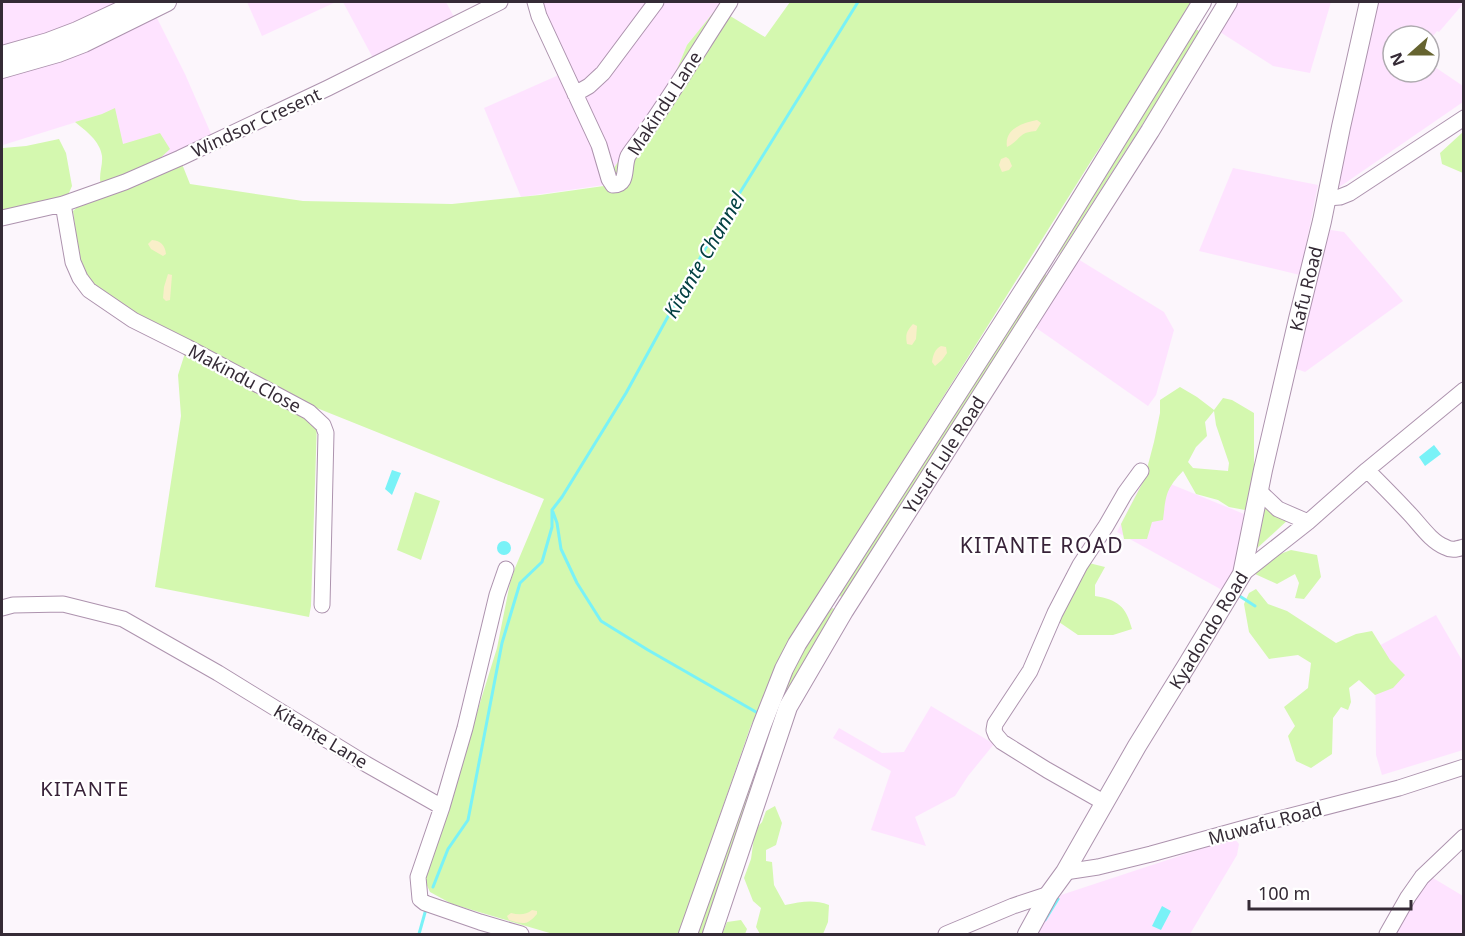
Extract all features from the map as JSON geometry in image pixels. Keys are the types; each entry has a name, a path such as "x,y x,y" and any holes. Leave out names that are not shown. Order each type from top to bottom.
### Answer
{"main road":[{"path":"2,55 77,31 139,2"},
{"path":"2,69 84,43 167,2"},
{"name":"Yusuf Lule Road","path":"688,934 762,725 784,669 797,644 1043,260 1202,2"},
{"name":"Yusuf Lule Road","path":"712,934 788,707 844,611 1150,131 1228,2"},
{"name":"Kafu Road","path":"1242,574 1370,2"},
{"path":"1180,36 1197,52"},
{"name":"Kyadondo Road","path":"1027,934 1048,894 1065,872 1137,746 1242,574"},
{"path":"826,599 844,611"}],"street":[{"name":"Windsor Cresent","path":"2,218 63,204 125,182 328,88 500,2"},
{"name":"Makindu Lane","path":"535,2 539,16 599,145 613,185 618,185 624,180 629,154 730,2"},
{"path":"575,93 589,86 603,73 656,2"},
{"path":"1327,198 1350,193 1464,118"},
{"name":"Makindu Close","path":"63,204 73,262 80,278 89,290 134,320 309,412 322,425 326,433 322,605"},
{"name":"Kyadondo Road","path":"1242,574 1308,522 1366,470 1464,390"},
{"path":"1366,470 1441,545 1453,550 1464,547"},
{"path":"1105,803 1002,742 994,730 995,724 1030,671 1055,613 1080,565 1141,471"},
{"path":"1259,491 1278,509 1308,522"},
{"path":"506,569 497,595 465,728 442,807 418,877 420,899 425,903 520,934"},
{"name":"Kitante Lane","path":"7,606 63,604 123,619 442,807"},
{"name":"Muwafu Road","path":"1065,872 1098,867 1151,854 1399,788 1464,767"},
{"path":"1387,934 1422,877 1464,837"},
{"path":"946,934 1048,894"}],"shaded area":[{"path":"2,2 142,2 2,55"},
{"path":"247,2 336,2 262,36"},
{"path":"343,2 446,2 454,17 374,60"},
{"path":"540,2 652,2 587,82 578,83"},
{"path":"664,2 722,2 687,45 672,81 614,168 584,102 586,93"},
{"path":"1237,2 1331,2 1310,73 1273,66 1220,32"},
{"path":"1373,2 1463,2 1441,30 1441,24 1381,24 1381,84 1441,84 1441,71 1463,86 1463,102 1338,188 1333,181"},
{"path":"154,12 185,74 212,136 125,176 102,114 3,145 2,158 2,72"},
{"path":"561,74 611,184 521,197 484,108"},
{"path":"1233,168 1318,185 1300,275 1199,251"},
{"path":"1324,229 1344,232 1403,301 1305,372 1294,368"},
{"path":"1073,256 1164,312 1174,330 1156,395 1148,406 1032,325"},
{"path":"1146,474 1244,514 1236,568 1222,590 1117,532"},
{"path":"1436,615 1463,662 1463,750 1382,775 1376,755 1375,648"},
{"path":"931,706 994,744 955,796 915,817 926,846 871,830 891,771 833,738 839,728 882,753 904,752"},
{"path":"1234,838 1239,844 1237,855 1190,934 1035,934 1061,895"},
{"path":"1428,875 1463,896 1463,934 1390,934"}],"green space":[{"path":"790,2 1197,2 1093,158 787,646 750,728 679,934 553,934 452,904 430,892 425,881 427,872 497,648 510,583 544,499 262,386 317,421 309,617 155,587 181,416 178,375 186,350 105,302 80,268 73,211 83,202 182,164 190,184 303,201 452,204 611,185 605,170 614,168 672,81 687,45 717,8 765,37"},
{"path":"1195,30 1198,30 1200,34 1061,252 1055,258 1052,257"},
{"path":"115,108 123,144 160,133 170,149 154,164 101,186 101,151 92,137 75,122"},
{"path":"1463,132 1463,173 1442,164 1440,153"},
{"path":"59,139 66,153 72,186 68,195 2,214 3,148"},
{"path":"1045,271 1046,276 1043,283 843,597 839,596 839,592"},
{"path":"1180,387 1214,410 1223,398 1232,400 1254,413 1254,487 1245,510 1229,507 1218,500 1196,494 1183,471 1167,494 1163,520 1152,522 1147,539 1124,539 1121,524 1144,480 1160,413 1160,400","holes":["1214,411 1216,425 1229,463 1228,471 1193,468 1188,462 1196,447 1207,436 1205,422"]},
{"path":"415,492 440,501 421,560 397,550"},
{"path":"1264,504 1290,518 1253,552"},
{"path":"1291,550 1317,555 1321,577 1304,599 1295,598 1299,583 1295,574 1277,584 1255,574 1264,560"},
{"path":"1089,563 1105,567 1095,585 1095,596 1120,605 1132,629 1113,635 1078,635 1059,622"},
{"path":"1256,589 1268,604 1287,611 1336,643 1356,634 1372,631 1390,660 1405,675 1393,688 1375,695 1359,680 1349,688 1351,702 1348,710 1341,707 1333,718 1332,754 1311,768 1296,761 1288,736 1295,726 1284,707 1308,688 1311,663 1298,655 1269,659 1249,632 1244,604 1249,593"},
{"path":"833,608 835,610 706,934 696,934 769,719 797,660 828,610"},
{"path":"775,806 782,823 776,845 766,850 766,861 772,862 774,885 785,905 812,902 829,905 828,922 823,934 760,934 756,927 761,908 753,901 744,878 751,859 755,830 762,822 766,811"},
{"path":"741,920 747,929 745,934 722,934 727,922"}],"sand":[{"path":"1037,120 1041,123 1036,131 1023,135 1007,147 1011,131 1020,125"},
{"path":"1006,157 1012,166 1009,170 1002,172 999,165 1001,159"},
{"path":"152,240 162,244 166,254 163,256 151,249 148,244"},
{"path":"168,274 172,275 170,300 166,301 163,298"},
{"path":"913,324 917,326 916,339 912,345 907,344 906,338"},
{"path":"941,346 946,347 947,353 935,366 932,362 933,357"},
{"path":"532,910 537,911 537,914 524,923 509,920 507,916 511,913 522,914"}],"water":[{"path":"1434,445 1441,454 1425,466 1419,457"},
{"path":"392,470 401,473 392,495 385,489"},
{"path":"504,541 509,543 511,548 509,553 504,555 499,553 497,548 499,543"},
{"path":"1162,906 1171,911 1161,930 1152,926"}],"waterway":[{"name":"Kitante Channel","path":"552,510 626,393 705,249 858,2"},
{"path":"433,887 448,849 468,820 502,643 520,583 542,562 552,527 552,510"},
{"path":"553,512 561,549 577,583 601,621 756,712"},
{"path":"1238,595 1255,606"},
{"path":"1045,920 1058,899"},
{"name":"Kitante Channel","path":"419,934 426,909"}],"district":[{"name":"KITANTE ROAD","path":"1042,545"},
{"name":"KITANTE","path":"85,788"}]}
